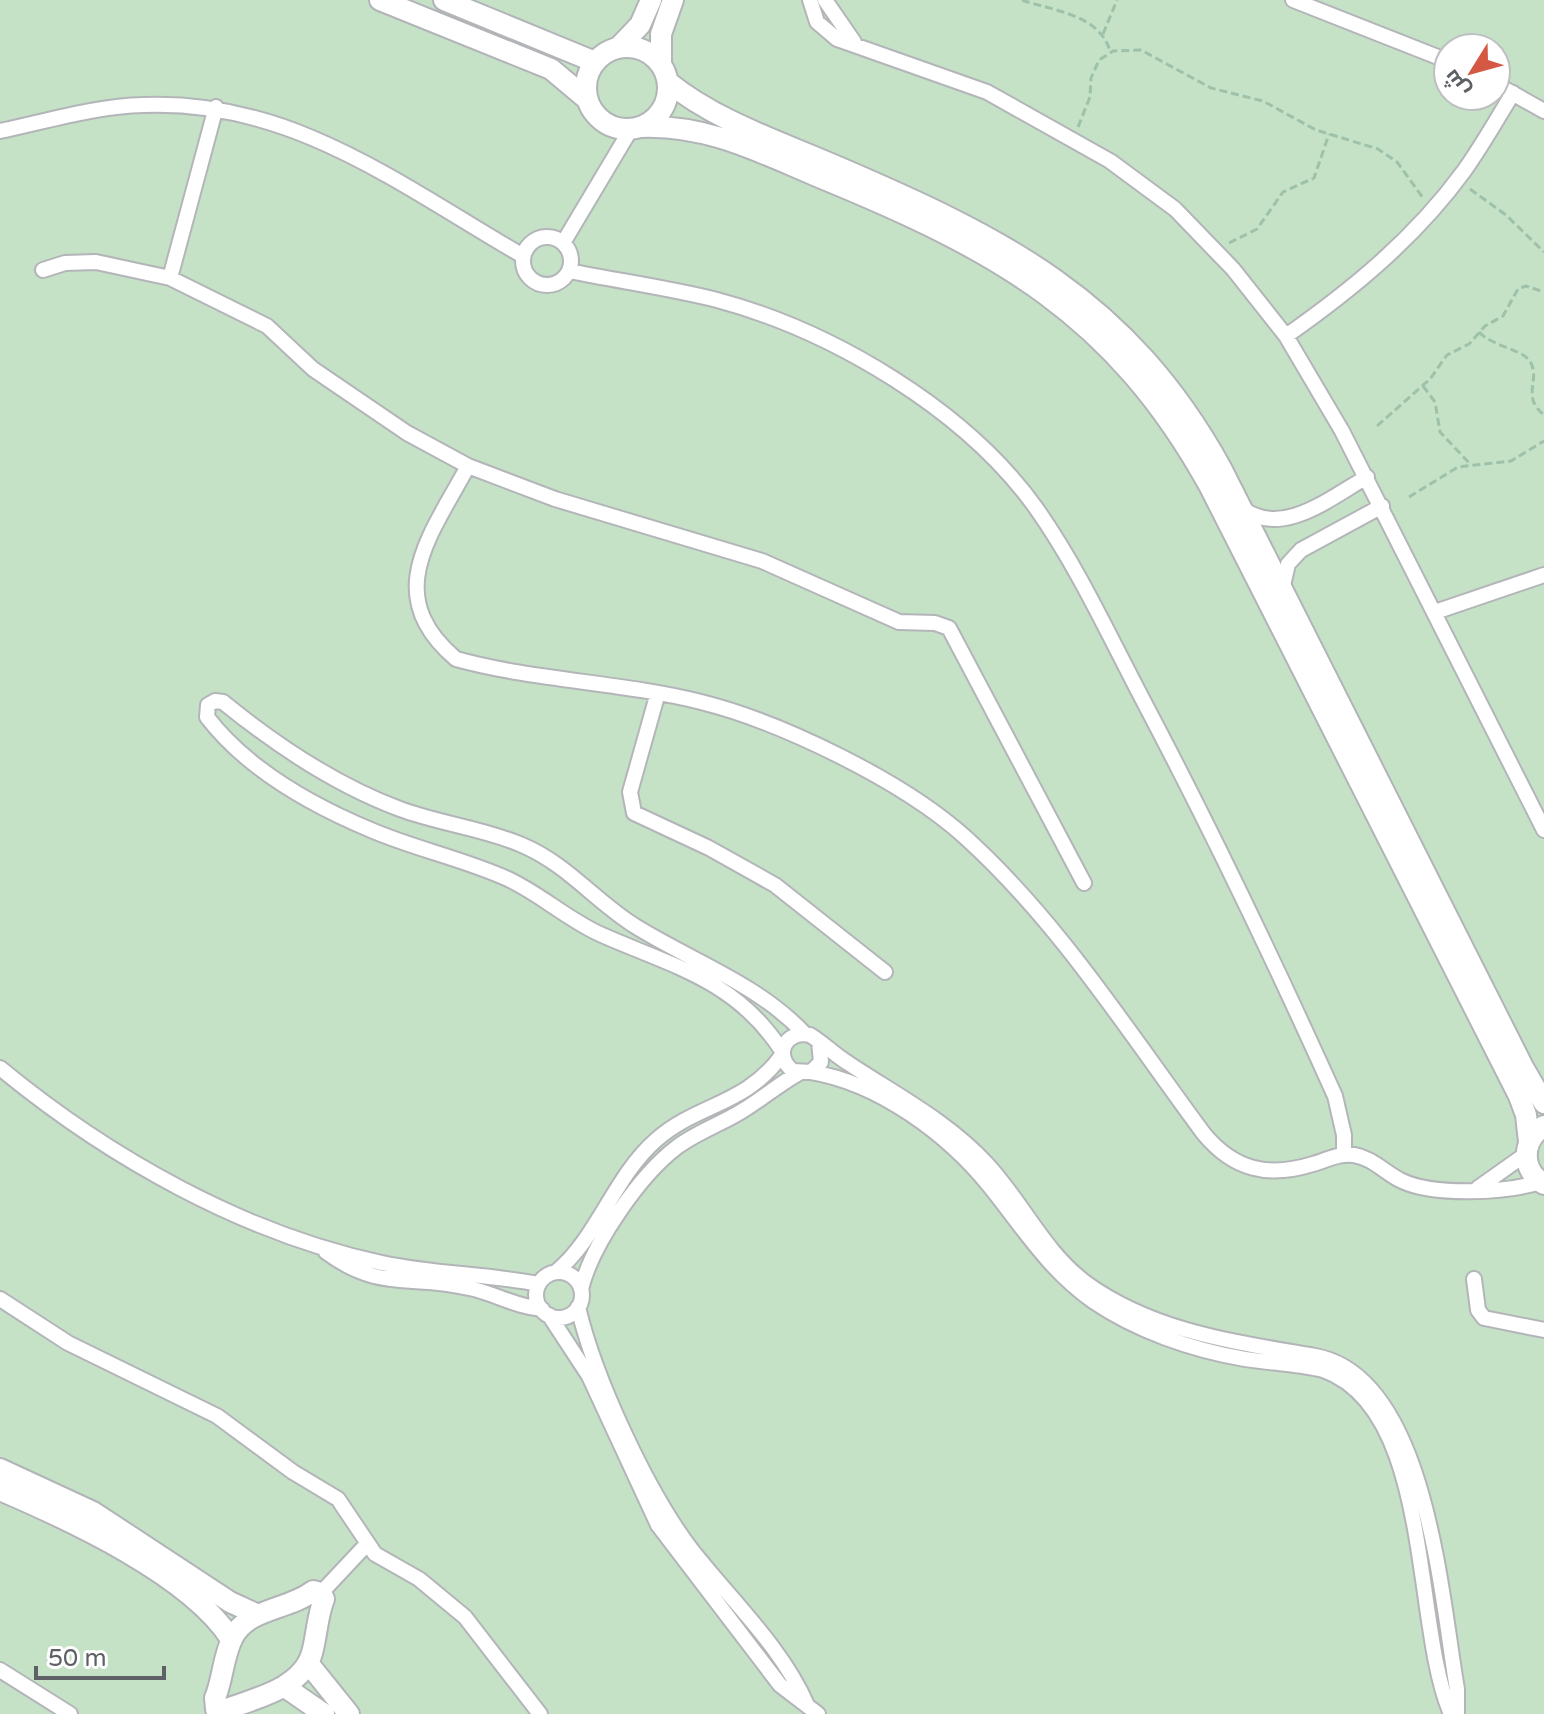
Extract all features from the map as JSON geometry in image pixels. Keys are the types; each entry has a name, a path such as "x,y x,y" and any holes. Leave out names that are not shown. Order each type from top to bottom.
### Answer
{"street":[{"path":"380,0 551,69 588,100 604,122 635,128 681,128 725,138 935,227 1007,266 1054,297 1098,335 1139,380 1177,431 1210,487 1519,1096 1529,1170 1542,1183"},
{"path":"444,0 595,62"},
{"path":"588,100 587,80 595,62 619,47 640,25 651,0"},
{"path":"563,243 635,128 662,110 664,74 661,34 673,0"},
{"path":"810,0 822,29 837,39 854,42 987,92 1072,138 1143,184 1214,247 1286,336 1367,477 1544,830"},
{"path":"825,0 854,42"},
{"path":"1293,0 1432,55"},
{"path":"619,47 647,52 664,74 707,110 978,230 1070,288 1118,331 1159,375 1208,445 1544,1103"},
{"path":"1286,336 1355,286 1432,212 1513,93 1544,111"},
{"path":"0,131 111,108 171,104 216,107 258,116 313,136 383,173 523,256 530,278 543,285 558,282 569,271 571,259 563,243 551,237 538,238 523,256"},
{"path":"170,278 216,107"},
{"path":"43,270 65,263 96,262 170,278 267,326 313,369 407,433 468,466 525,489 762,561 899,622 935,623 949,628 1084,883"},
{"path":"569,271 719,301 816,337 909,390 967,434 1015,480 1067,556 1231,867 1335,1096 1341,1115 1344,1155"},
{"path":"468,466 417,566 416,601 421,618 441,647 456,659 476,665 700,702 820,748 887,783 963,835 1038,912 1204,1134 1229,1159 1257,1171 1275,1171 1344,1155 1370,1160 1399,1179 1423,1188 1514,1189 1542,1183"},
{"path":"1239,505 1257,517 1290,519 1367,477"},
{"path":"1282,591 1288,564 1301,550 1382,506"},
{"path":"1435,612 1544,575"},
{"path":"657,696 630,792 634,813 709,848 775,885 885,972"},
{"path":"215,701 223,702 313,766 374,798 426,818 505,838 549,858 635,926 755,992 804,1033 968,1145 1002,1181 1056,1256 1102,1294 1194,1333 1332,1360 1368,1383 1393,1421 1420,1493 1457,1689 1454,1714 1441,1680 1411,1507 1383,1429 1361,1393 1342,1378 1323,1370 1202,1350 1110,1312 1059,1273 980,1175 952,1146 864,1088 788,1067 782,1053 751,1010 717,986 592,931 505,878 371,830 270,775 229,744 207,717 208,705 215,701"},
{"path":"1529,800 1544,795"},
{"path":"804,1033 792,1036 782,1053 742,1094 682,1123 648,1147 572,1257 539,1284 536,1297 602,1391 669,1518 790,1673 813,1710"},
{"path":"602,1391 578,1307 589,1264 630,1198 660,1161 695,1135 741,1112 821,1062 819,1042"},
{"path":"0,1068 71,1121 166,1178 249,1220 323,1249 545,1312 568,1316 578,1307"},
{"path":"1478,1188 1527,1148 1544,1126"},
{"path":"409,1275 470,1272 539,1284"},
{"path":"556,1272 574,1278 581,1289"},
{"path":"1474,1279 1478,1310 1484,1318 1544,1330"},
{"path":"0,1299 68,1343 197,1404 239,1430 293,1472 338,1499 366,1545 450,1603 482,1636 540,1714"},
{"path":"0,1469 93,1512 230,1602 258,1615"},
{"path":"0,1490 70,1521 126,1554 202,1606 231,1639"},
{"path":"321,1593 366,1545"},
{"path":"313,1591 321,1593 324,1599 308,1663 285,1687 225,1712 216,1709 214,1704 231,1639 242,1626 258,1615 294,1604 313,1591"},
{"path":"308,1663 349,1714"},
{"path":"0,1670 70,1714"},
{"path":"285,1687 324,1714"}],"path":[{"path":"1022,0 1049,6 1092,25 1103,34 1110,52"},
{"path":"1103,34 1117,0"},
{"path":"1072,138 1090,97 1092,71 1099,60 1110,52 1131,49 1150,53 1203,84 1263,101 1329,134 1367,144 1388,155 1405,172 1432,212"},
{"path":"1214,247 1251,234 1263,223 1283,192 1314,178 1329,134"},
{"path":"1456,181 1506,215 1544,252"},
{"path":"1377,426 1423,386 1447,355 1469,344 1479,332 1503,316 1518,289 1526,286 1544,292"},
{"path":"1479,332 1500,348 1518,351 1529,359 1533,372 1532,398 1544,415"},
{"path":"1423,386 1435,402 1440,432 1470,464"},
{"path":"1409,497 1458,467 1511,461 1544,441"}],"green space":[{"path":"0,0 1544,0 1544,1714 0,1714"}]}
